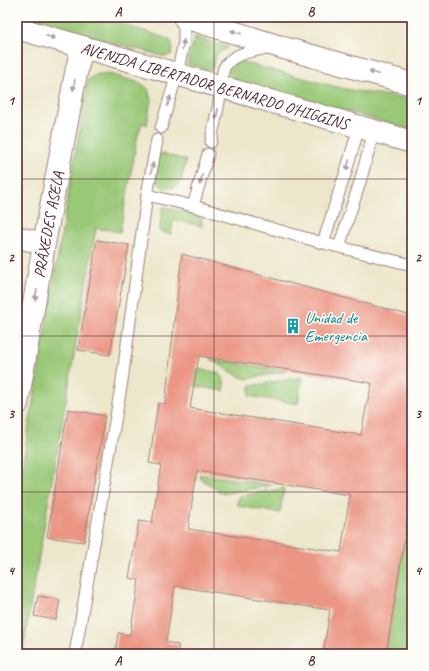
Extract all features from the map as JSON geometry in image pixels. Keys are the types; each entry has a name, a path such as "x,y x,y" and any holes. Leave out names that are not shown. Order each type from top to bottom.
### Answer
{"main road":[{"path":"184,17 284,48 412,84"},
{"name":"AVENIDA LIBERTADOR BERNARDO O'HIGGINS","path":"17,28 412,142"},
{"name":"PRÁXEDES ASELA","path":"17,404 44,244 82,47"}],"street":[{"path":"17,236 44,244"}],"lane":[{"path":"161,128 177,74 184,42 184,29 180,17"},
{"path":"211,142 224,69 230,61 241,54 256,50 284,48"},
{"path":"323,243 342,183 367,129"},
{"path":"339,247 360,182 367,129"},
{"path":"75,654 122,381 147,195 158,140"},
{"path":"193,206 208,154"},
{"path":"147,195 193,206 323,243 412,265"}],"green space":[{"path":"24,17 102,17 168,39 172,44 172,54 165,57"},
{"path":"195,37 228,47 216,55 211,71 187,64"},
{"path":"238,61 341,88 412,99 412,130 229,78 229,67"},
{"path":"98,74 109,74 141,83 148,89 151,99 147,125 142,123 138,135 120,232 96,228 22,654 17,654 17,496 88,80"},
{"path":"160,153 186,160 181,182 172,188 161,186 156,180 157,163"},
{"path":"163,207 198,215 202,219 202,226 174,220 171,234 159,231"},
{"path":"210,359 286,371 247,379 240,377"},
{"path":"198,369 220,373 224,381 224,391 195,386"},
{"path":"302,377 298,404 249,396 250,386"},
{"path":"199,474 273,485 223,494 201,479"},
{"path":"284,488 280,513 238,506 238,499 243,495"},
{"path":"412,494 412,654 386,654"}],"building":[{"path":"97,240 129,245 110,355 78,350"},
{"path":"182,254 412,316 412,494 386,654 323,654 330,610 175,586 166,642 178,645 178,654 115,654 118,633 130,635 139,580 129,578 139,521 152,523 161,465 149,463 158,403 165,404","holes":["199,356 372,383 361,435 190,408","197,471 350,495 341,552 188,529"]},
{"path":"68,409 105,416 84,542 47,537"},
{"path":"38,596 60,600 56,620 34,616"}],"place":[{"name":"Unidad de Emergencia","path":"293,326"}]}
